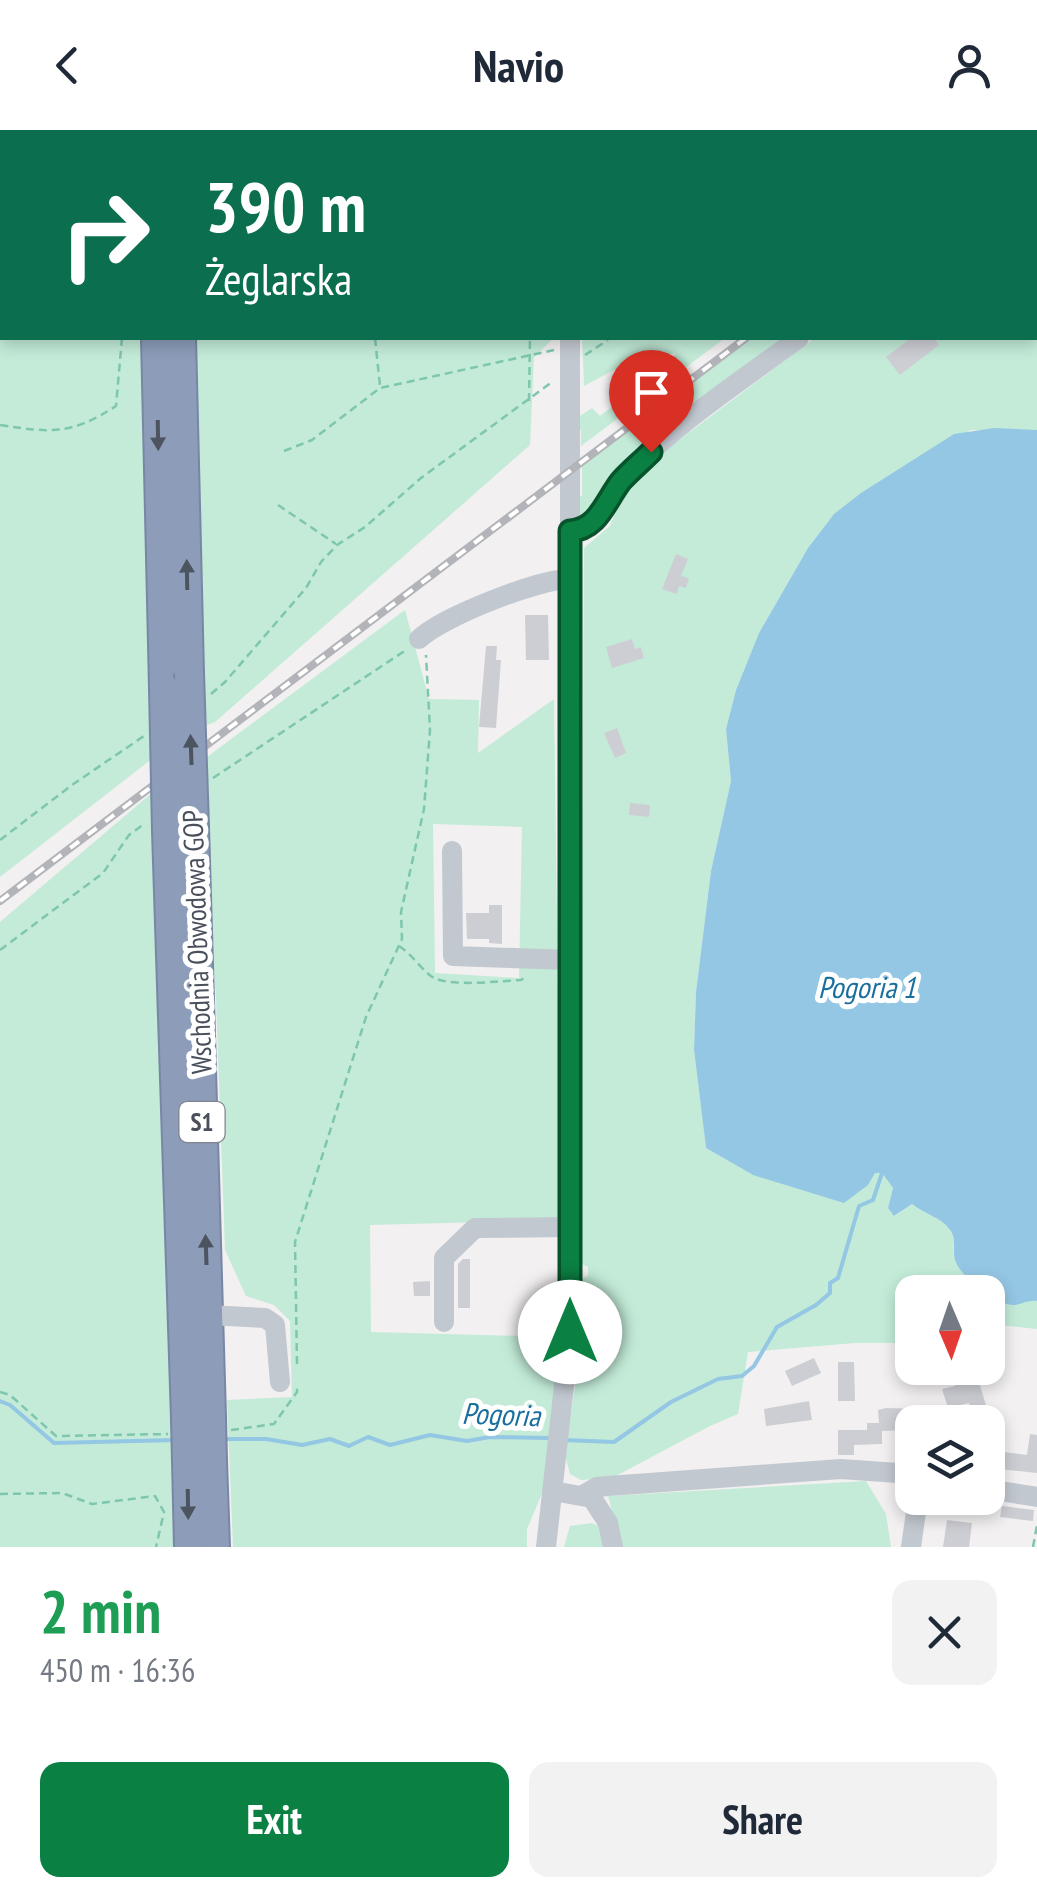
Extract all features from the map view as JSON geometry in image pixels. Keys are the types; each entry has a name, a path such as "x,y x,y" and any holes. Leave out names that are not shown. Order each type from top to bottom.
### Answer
{"highway":[{"name":"Wschodnia Obwodowa GOP","path":"156,340 164,688 180,829 208,1316 198,1425"},
{"name":"Wschodnia Obwodowa GOP","path":"181,340 189,673 180,829 198,1425 215,1547"},
{"name":"Wschodnia Obwodowa GOP","path":"189,1547 200,1461"}],"street":[{"path":"570,531 583,530 593,522 634,467 796,340"},
{"path":"546,1547 570,1352 570,350"},
{"path":"419,639 460,612 554,580 570,579"},
{"path":"452,851 453,956 570,960"},
{"path":"444,1322 444,1258 476,1228 570,1226"},
{"path":"208,1316 265,1318 276,1325 280,1382"},
{"path":"586,1494 597,1487 842,1469 895,1473"},
{"path":"553,1491 586,1494 595,1502 608,1523 613,1547"},
{"path":"1005,1492 1037,1497"},
{"path":"912,1547 916,1515"}],"path":[{"path":"0,425 47,432 87,424 116,406 122,340"},
{"path":"375,340 380,388"},
{"path":"529,402 530,340"},
{"path":"284,452 312,440 380,388 608,340"},
{"path":"202,700 225,682 306,588 321,562 337,545 366,526 421,478 529,402 570,350"},
{"path":"278,505 337,545"},
{"path":"0,1392 10,1395 56,1436 198,1425 274,1424 297,1392 295,1242 366,1016 402,939 400,912 424,809 430,730 428,658 419,639"},
{"path":"0,840 152,731"},
{"path":"0,1494 62,1493 92,1504 154,1496 164,1512 156,1547"},
{"path":"1033,1547 1037,1525"}],"green space":[{"path":"0,340 144,340 153,758 0,877"},
{"path":"193,340 552,340 534,357 530,445 207,725 201,663"},
{"path":"582,340 722,340 581,446 581,430 576,429 580,416 592,408 600,416 667,365 676,353 625,364 584,386"},
{"path":"749,340 787,340 591,513 580,516 577,496 582,496 582,466"},
{"path":"812,340 1037,340 1037,430 970,430 834,514 808,548 759,633 736,690 726,729 731,781 711,871 696,992 694,1050 706,1148 753,1175 882,1173 893,1188 888,1208 895,1216 912,1204 948,1227 954,1256 965,1275 895,1275 895,1343 748,1352 738,1414 612,1478 581,1480 570,1474 565,1455 578,1365 580,1280 588,1276 588,1267 580,1263 584,548 610,526 624,490 671,446"},
{"path":"405,610 429,699 479,700 478,753 554,699 561,1220 370,1225 371,1332 561,1337 543,1491 527,1529 527,1547 233,1547 227,1400 292,1397 290,1321 274,1305 246,1296 225,1250 216,998 204,826 207,757","holes":["433,824 522,827 519,978 435,973"]},
{"path":"153,792 178,1547 0,1547 0,922"},
{"path":"1037,1301 1037,1329 1005,1326 1005,1302"},
{"path":"866,1481 886,1514 891,1547 564,1547 570,1526 615,1522 608,1496"}],"water":[{"name":"Pogoria 1","path":"994,428 1037,430 1037,1301 1015,1305 1005,1303 1005,1275 965,1275 955,1260 952,1233 942,1222 912,1204 894,1216 888,1208 893,1188 882,1173 875,1173 868,1185 844,1203 753,1175 706,1148 694,1050 696,992 711,871 731,781 726,729 736,690 759,633 808,548 834,514 954,434"}],"building":[{"path":"908,340 935,340 939,345 900,375 886,357"},
{"path":"676,554 688,559 681,576 689,578 686,588 679,586 677,594 662,589"},
{"path":"525,615 548,615 549,660 526,660"},
{"path":"632,639 635,649 641,647 644,658 612,668 606,647"},
{"path":"486,646 497,646 496,660 501,660 496,728 479,727"},
{"path":"617,728 626,753 615,758 604,733"},
{"path":"630,803 650,805 649,817 629,815"},
{"path":"489,905 502,905 502,944 489,943 489,939 467,939 466,913 489,913"},
{"path":"470,1259 470,1308 458,1308 458,1264"},
{"path":"430,1281 430,1296 414,1296 413,1282"},
{"path":"814,1358 821,1373 792,1386 785,1371"},
{"path":"838,1362 854,1362 855,1401 838,1401"},
{"path":"980,1385 986,1405 947,1405 942,1389"},
{"path":"809,1401 812,1420 766,1426 764,1409"},
{"path":"895,1408 895,1431 882,1431 882,1444 854,1445 854,1455 838,1455 838,1430 867,1430 867,1423 879,1423 878,1410"},
{"path":"1030,1434 1037,1435 1037,1473 1005,1470 1005,1452 1027,1455"},
{"path":"1005,1506 1034,1510 1033,1521 1000,1517 1005,1515"},
{"path":"947,1520 972,1523 969,1547 943,1547"}],"waterway":[{"name":"Pogoria","path":"563,1440 614,1442 671,1402 718,1379 742,1376 754,1366 777,1327 830,1293 830,1283 838,1278 859,1206 873,1200 882,1173"},
{"name":"Pogoria","path":"0,1401 54,1443 176,1440"},
{"name":"Pogoria","path":"220,1439 266,1439 302,1445 330,1439 349,1446 368,1437 390,1445 430,1435 467,1441 490,1437 549,1438"}],"railway":[{"path":"0,901 743,340"}],"route":[{"path":"570,1332 570,531 583,530 593,522 621,482 651,452"}]}
